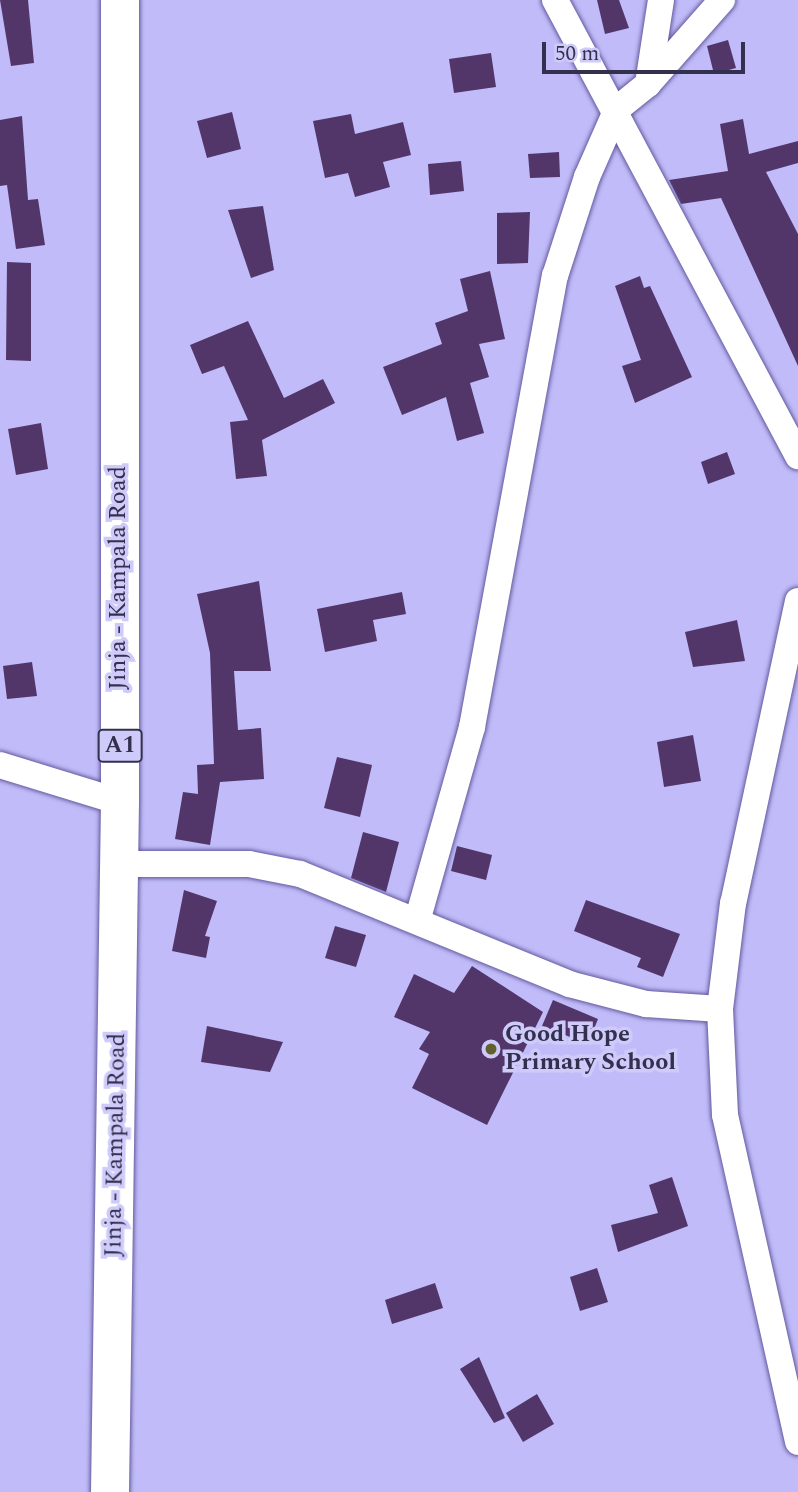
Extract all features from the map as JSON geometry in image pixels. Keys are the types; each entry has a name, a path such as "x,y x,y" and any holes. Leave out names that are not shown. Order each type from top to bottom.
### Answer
{"highway":[{"name":"Jinja - Kampala Road","path":"110,1492 117,863 120,802 120,0"}],"street":[{"path":"555,0 617,109 798,456"},
{"path":"648,84 661,0"},
{"path":"418,918 472,727 555,276 617,109 648,84 722,0"},
{"path":"798,601 733,903 720,1009 725,1115 798,1441"},
{"path":"0,765 120,802"},
{"path":"117,863 249,864 300,874 418,918 569,984 646,1004 720,1009"}],"building":[{"path":"0,0 28,0 34,63 11,66"},
{"path":"597,0 619,0 629,28 605,34"},
{"path":"728,40 736,68 714,74 707,46"},
{"path":"491,53 496,87 454,93 449,59"},
{"path":"232,112 241,149 207,158 197,121"},
{"path":"351,114 355,134 403,122 411,155 383,162 390,187 355,197 348,173 325,178 313,121"},
{"path":"22,116 28,200 38,199 45,245 16,249 7,185 0,186 0,120"},
{"path":"743,119 749,154 798,141 798,163 766,172 798,234 798,366 721,198 681,204 669,180 728,171 720,124"},
{"path":"559,152 560,177 530,178 528,154"},
{"path":"461,161 464,191 430,195 428,164"},
{"path":"263,206 274,270 251,278 228,210"},
{"path":"530,212 528,263 497,264 497,213"},
{"path":"7,262 31,263 31,361 6,360"},
{"path":"490,271 505,339 479,344 489,377 470,383 484,433 457,441 446,397 402,415 383,367 442,344 435,323 468,311 460,279"},
{"path":"640,276 644,288 650,286 692,377 635,403 622,366 641,360 615,286"},
{"path":"248,321 284,398 323,379 335,403 262,440 267,476 236,479 230,422 248,420 224,366 202,374 190,345"},
{"path":"41,423 48,469 16,475 8,429"},
{"path":"727,452 735,474 708,484 701,462"},
{"path":"259,581 271,671 234,671 238,730 261,728 264,779 220,782 210,845 175,839 183,792 198,794 197,765 214,764 210,653 197,594"},
{"path":"402,592 406,614 373,620 377,641 325,652 317,609"},
{"path":"737,620 745,661 693,667 685,632"},
{"path":"32,662 37,696 7,699 3,666"},
{"path":"693,735 701,781 664,787 657,742"},
{"path":"337,757 372,765 360,817 324,808"},
{"path":"363,832 399,842 386,892 351,878"},
{"path":"457,846 492,855 486,880 451,871"},
{"path":"184,890 217,901 205,936 210,937 206,958 172,951"},
{"path":"586,900 680,934 663,977 637,967 641,958 574,931"},
{"path":"335,926 366,935 356,967 325,958"},
{"path":"472,966 543,1012 487,1125 412,1088 429,1054 419,1049 430,1032 394,1017 414,974 454,993"},
{"path":"553,1000 598,1019 588,1044 542,1026"},
{"path":"207,1026 283,1042 270,1072 201,1062"},
{"path":"672,1177 688,1226 618,1252 611,1225 658,1213 649,1185"},
{"path":"597,1268 608,1302 580,1311 570,1277"},
{"path":"435,1283 443,1308 392,1324 385,1300"},
{"path":"479,1357 505,1418 494,1423 460,1369"},
{"path":"537,1394 554,1424 523,1442 506,1413"}],"place":[{"name":"Good Hope Primary School","path":"491,1049"}]}
